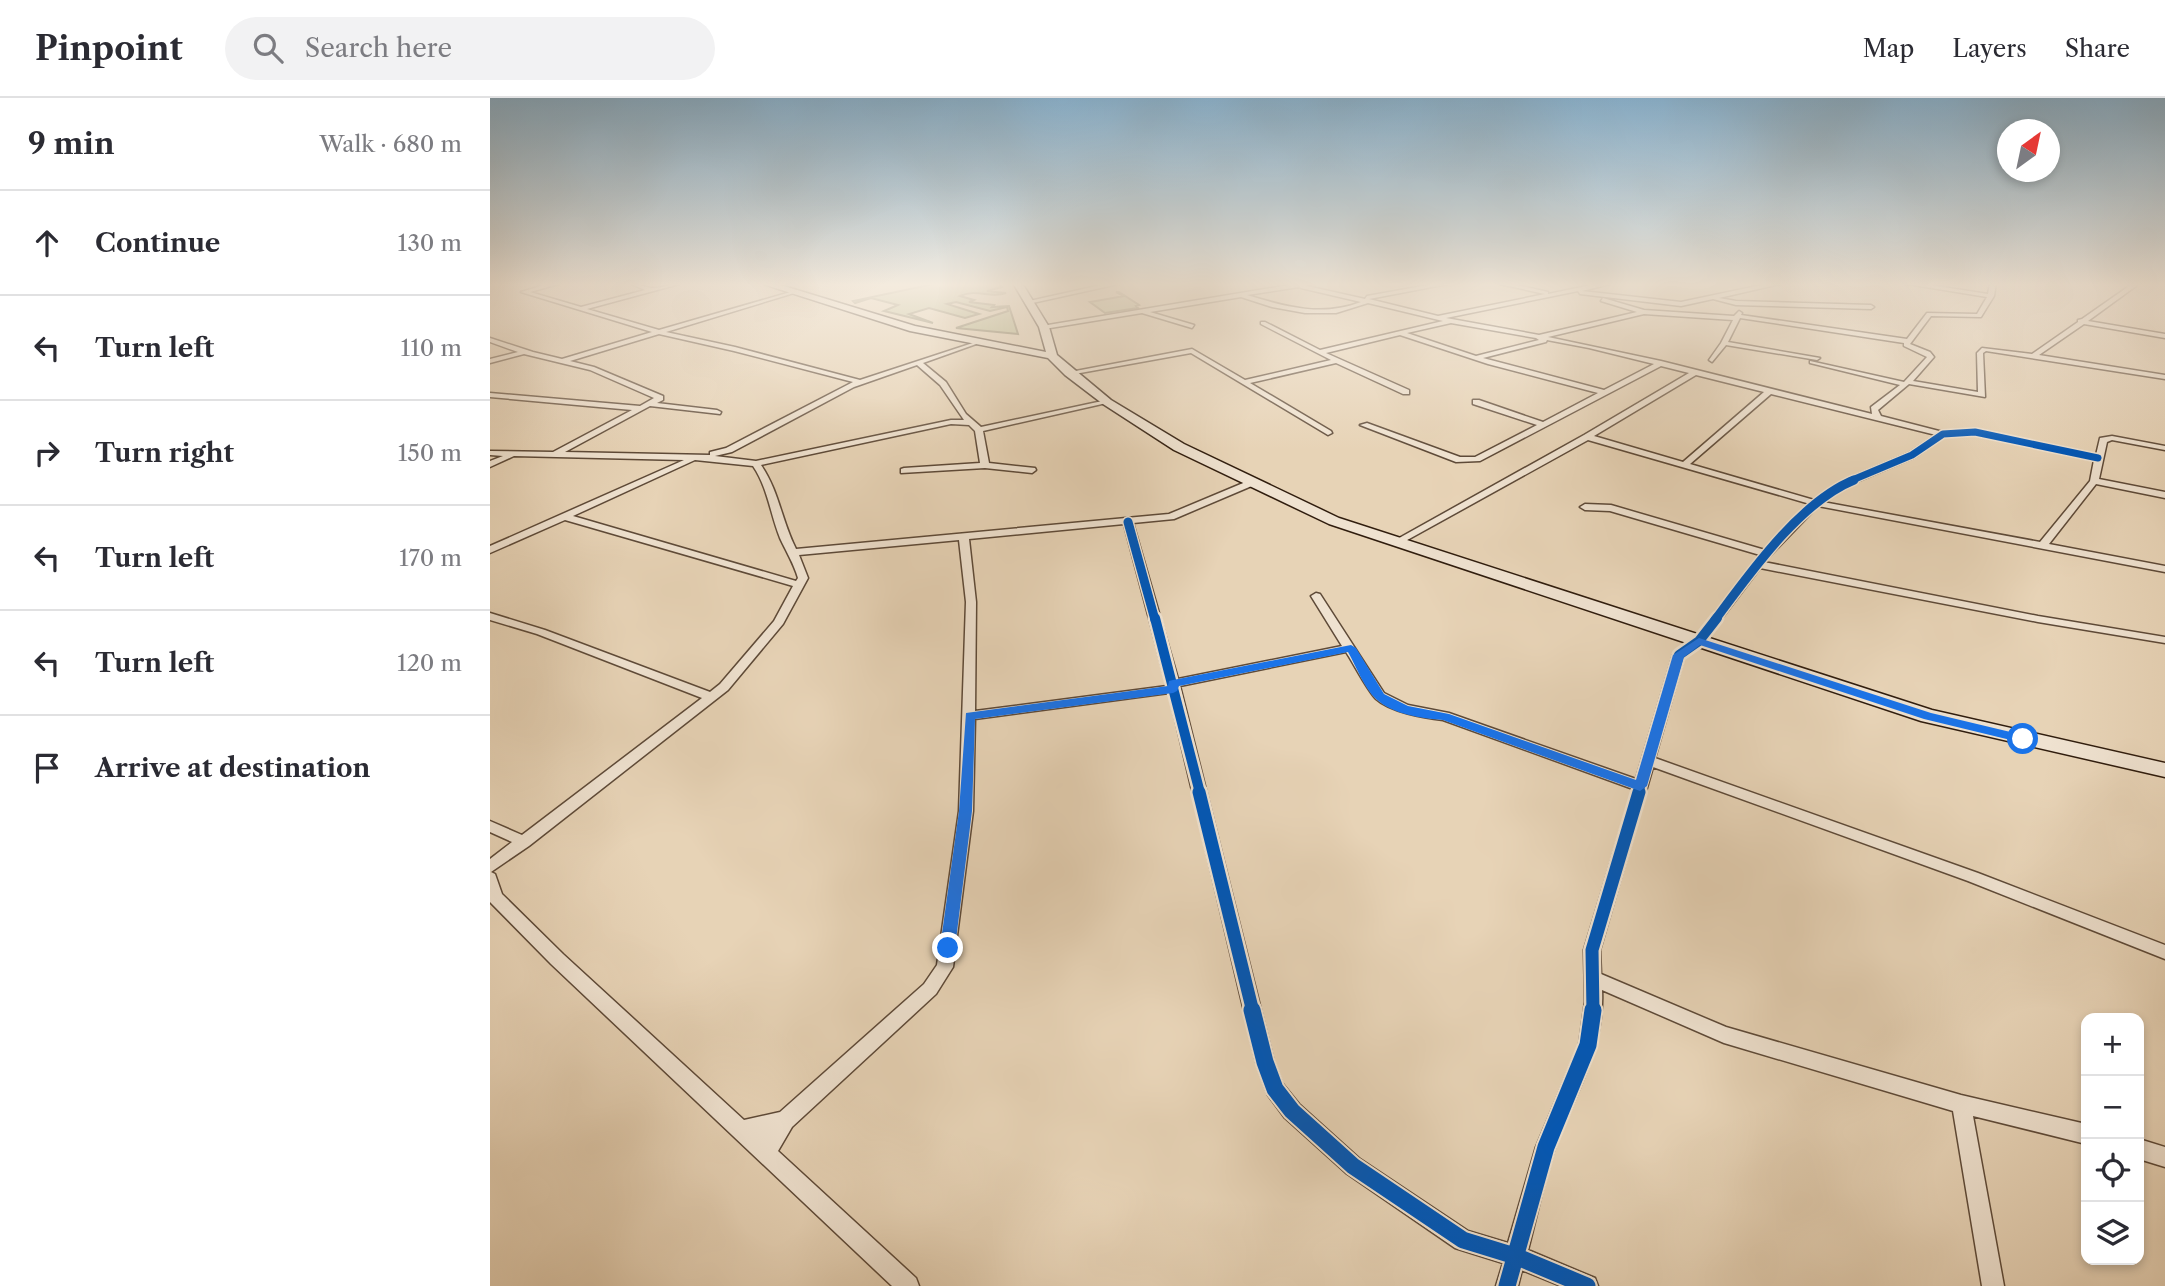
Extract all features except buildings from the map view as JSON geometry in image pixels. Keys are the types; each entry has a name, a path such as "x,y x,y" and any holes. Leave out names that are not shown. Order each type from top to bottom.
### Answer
{"main road":[{"path":"959,338 1052,356"},
{"path":"1047,338 1052,356 1069,373 1107,402 1179,447 1334,521 1928,716 2165,770"}],"street":[{"path":"561,361 636,338"},
{"path":"687,338 861,382"},
{"path":"1294,338 1406,392"},
{"path":"1321,352 1383,338"},
{"path":"1414,338 1432,346 1604,392"},
{"path":"1477,358 1544,341 1540,338"},
{"path":"1545,338 1661,363 1943,434 1975,432 2098,458"},
{"path":"1712,360 1726,338"},
{"path":"1893,338 1908,341"},
{"path":"1877,417 1874,409 1906,383 1931,357 1928,353 1908,346 1910,338"},
{"path":"2034,356 2057,338"},
{"path":"490,340 524,352 592,368 660,398 551,456"},
{"path":"490,453 697,458 730,455 861,382 977,342"},
{"path":"1724,343 1814,360 1906,383 1982,395 1981,351 1992,348 2164,377"},
{"path":"1069,373 1192,351 1328,433"},
{"path":"490,361 524,352"},
{"path":"1246,382 1337,361"},
{"path":"919,363 943,384 963,415 979,430 985,465"},
{"path":"1364,425 1446,456 1468,461 1545,425 1661,363"},
{"path":"1397,542 1587,437 1696,372"},
{"path":"1684,464 1771,390"},
{"path":"490,395 717,412"},
{"path":"979,430 1107,402"},
{"path":"1476,402 1545,425"},
{"path":"950,422 963,415"},
{"path":"730,455 756,464 950,422 970,423"},
{"path":"1507,1286 1546,1147 1588,1045 1594,1002 1592,950 1679,655 1699,641 1756,564 1816,503 1846,483 1912,456 1943,434"},
{"path":"1587,437 1816,503 2165,569"},
{"path":"2042,546 2094,481 2103,440 2165,448"},
{"path":"490,464 513,455"},
{"path":"490,550 697,458"},
{"path":"490,867 711,698 750,659 779,622 803,578 795,552 786,538 770,484 756,464"},
{"path":"904,471 985,465 1032,470"},
{"path":"2094,481 2165,495"},
{"path":"795,552 1128,522 1178,515 1251,482"},
{"path":"1585,507 1611,508 1767,554"},
{"path":"565,517 800,585"},
{"path":"1128,522 1173,686 1265,1062 1275,1089 1292,1111 1353,1166 1463,1241 1515,1256 1587,1286"},
{"path":"765,1154 785,1120 930,989 946,967 966,811 970,716 971,602 964,537"},
{"path":"1756,564 2038,619 2165,640"},
{"path":"1315,596 1380,696 1404,709 1419,714 1445,716 1640,786"},
{"path":"490,616 541,632 711,698"},
{"path":"970,716 1173,686 1351,648"},
{"path":"1647,760 1973,877 2165,952"},
{"path":"490,826 524,842"},
{"path":"492,891 557,959 908,1286"},
{"path":"1592,978 1724,1035 1961,1104 2081,1133"},
{"path":"1961,1104 1993,1286"},
{"path":"740,1130 785,1120"},
{"path":"2144,1151 2165,1157"}],"cycle path":[{"path":"1507,1286 1546,1147 1588,1045 1594,1002 1592,950 1679,655 1699,641 1757,564 1818,501 1846,483 1912,455 1943,434 1975,432 2098,458"},
{"path":"1128,522 1173,684 1265,1062 1275,1089 1292,1111 1353,1166 1463,1240 1515,1256 1587,1286"}],"route":[{"path":"948,948 966,811 970,716 1173,689 1173,684 1351,648 1380,696 1404,709 1419,714 1445,716 1640,786 1679,655 1699,641 1928,716 2023,739"}]}
